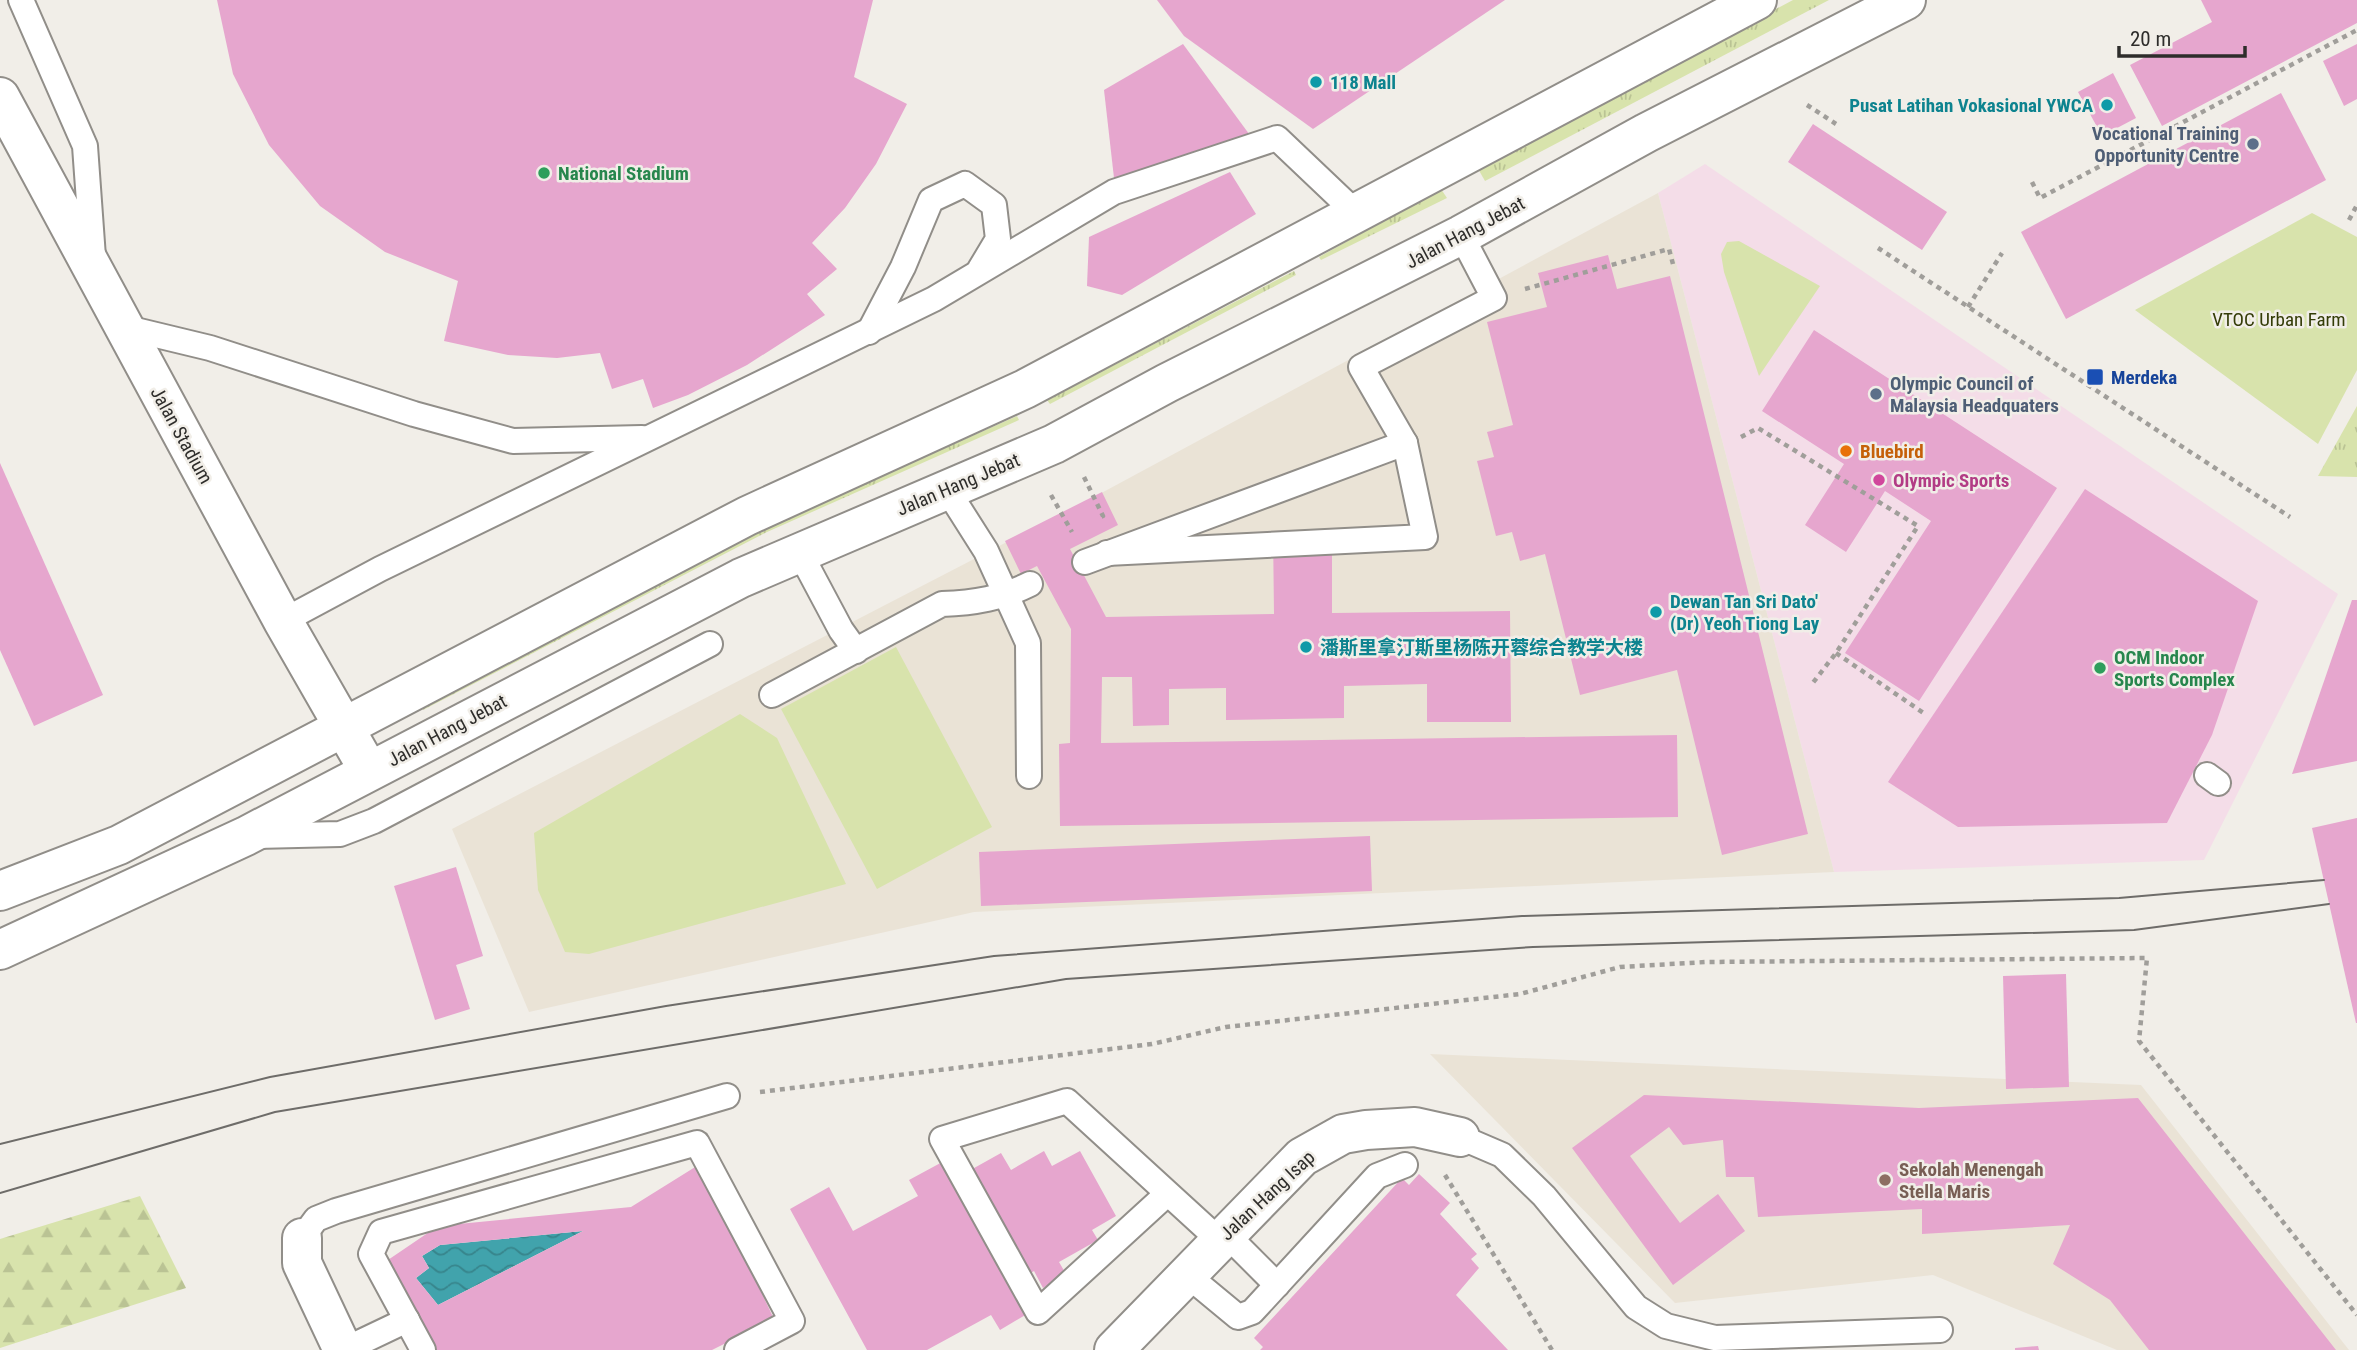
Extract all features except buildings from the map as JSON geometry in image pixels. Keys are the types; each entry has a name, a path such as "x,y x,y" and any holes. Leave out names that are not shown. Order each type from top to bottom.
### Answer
{"street":[{"path":"0,891 119,845 747,516 1025,389 1756,0"},
{"name":"Jalan Hang Jebat","path":"0,950 246,836 741,578 1054,444 1167,383 1461,235 1646,133 1906,0"},
{"name":"Jalan Stadium","path":"0,97 94,276 283,621 369,771"},
{"name":"Jalan Hang Isap","path":"1118,1349 1186,1274 1302,1157 1343,1134 1366,1130 1415,1127 1460,1138"},
{"path":"302,1238 302,1263 344,1350"}],"lane":[{"path":"21,0 85,146 94,276"},
{"path":"283,621 380,569 869,332 1114,192 1277,138 1357,214"},
{"path":"869,332 903,267 913,237 931,200 965,184 994,205 998,239 978,272"},
{"path":"1096,557 1425,537 1405,443 1361,367 1494,298 1461,235"},
{"path":"123,327 210,348 414,414 513,441 649,438"},
{"path":"1096,557 1405,443"},
{"path":"946,488 986,551 1028,643 1029,776"},
{"path":"800,553 841,630 856,650"},
{"path":"772,695 942,604 968,603 1006,596 1030,583"},
{"path":"246,836 340,834 374,821 710,644"},
{"path":"302,1238 316,1219 336,1211 727,1096"},
{"path":"1167,1194 1038,1312 942,1139 1067,1101 1167,1194 1277,1285"},
{"path":"1460,1138 1502,1155 1588,1235 1636,1307 1666,1326 1714,1338 1940,1330"},
{"path":"423,1350 371,1254 381,1232 697,1143 792,1321 737,1350"},
{"path":"1186,1274 1238,1317 1252,1312 1377,1176 1405,1165"},
{"path":"344,1350 407,1320"}],"path":[{"path":"2032,182 2040,198 2357,30"},
{"path":"1807,105 1836,124"},
{"path":"2349,220 2357,205"},
{"path":"1494,298 1669,248 1674,268"},
{"path":"1878,248 2290,517"},
{"path":"1968,307 2002,253"},
{"path":"1741,437 1758,428 1918,526 1836,653 1811,684"},
{"path":"1084,477 1103,516 1093,521"},
{"path":"1051,495 1073,533 1096,557"},
{"path":"1073,533 1083,527"},
{"path":"1836,653 1925,714"},
{"path":"727,1096 1152,1044 1226,1027 1520,994 1620,967 1706,962 2147,958 2139,1041 2357,1315"},
{"path":"1415,1127 1552,1350"}],"shaded area":[{"name":"Olympic Council of Malaysia Headquaters","path":"1705,164 2338,594 2204,860 1834,872 1658,193"},
{"path":"1658,193 1834,872 974,912 529,1012 452,829 1094,497"},
{"name":"Sekolah Menengah Stella Maris","path":"1430,1054 2141,1085 2349,1350 2117,1350 1933,1275 1675,1303"}],"green space":[{"path":"1793,0 1829,0 1485,181 1477,167"},
{"path":"1441,189 1447,198 1321,260 1319,257"},
{"name":"VTOC Urban Farm","path":"2312,213 2357,237 2357,370 2318,444 2135,310"},
{"path":"1739,241 1820,286 1759,376 1724,272 1721,254 1727,242"},
{"path":"1294,271 1296,275 1050,404 1047,400"},
{"path":"2357,406 2357,477 2318,476"},
{"path":"1017,416 1019,420 767,532 423,710 422,707 764,528"},
{"path":"896,647 992,827 877,889 781,709"},
{"path":"740,714 777,738 846,884 589,954 565,952 538,890 534,833"},
{"path":"140,1196 186,1288 0,1348 0,1239"}],"water":[{"path":"583,1231 438,1305 416,1278 429,1268 422,1256 440,1245"}],"tram line":[{"path":"0,1144 270,1077 666,1006 994,956 1522,916 2119,898 2324,880"},
{"path":"0,1193 275,1112 1066,979 1533,947 2134,930 2329,904"}],"place":[{"name":"118 Mall","path":"1316,82"},
{"name":"Pusat Latihan Vokasional YWCA","path":"2107,105"},
{"name":"Vocational Training Opportunity Centre","path":"2253,144"},
{"name":"National Stadium","path":"544,173"},
{"name":"Merdeka","path":"2095,377"},
{"name":"Olympic Council of Malaysia Headquaters","path":"1876,394"},
{"name":"Bluebird","path":"1846,451"},
{"name":"Olympic Sports","path":"1879,480"},
{"name":"Dewan Tan Sri Dato' (Dr) Yeoh Tiong Lay","path":"1656,612"},
{"name":"潘斯里拿汀斯里杨陈开蓉综合教学大楼","path":"1306,647"},
{"name":"OCM Indoor Sports Complex","path":"2100,668"},
{"name":"Sekolah Menengah Stella Maris","path":"1885,1180"}]}
